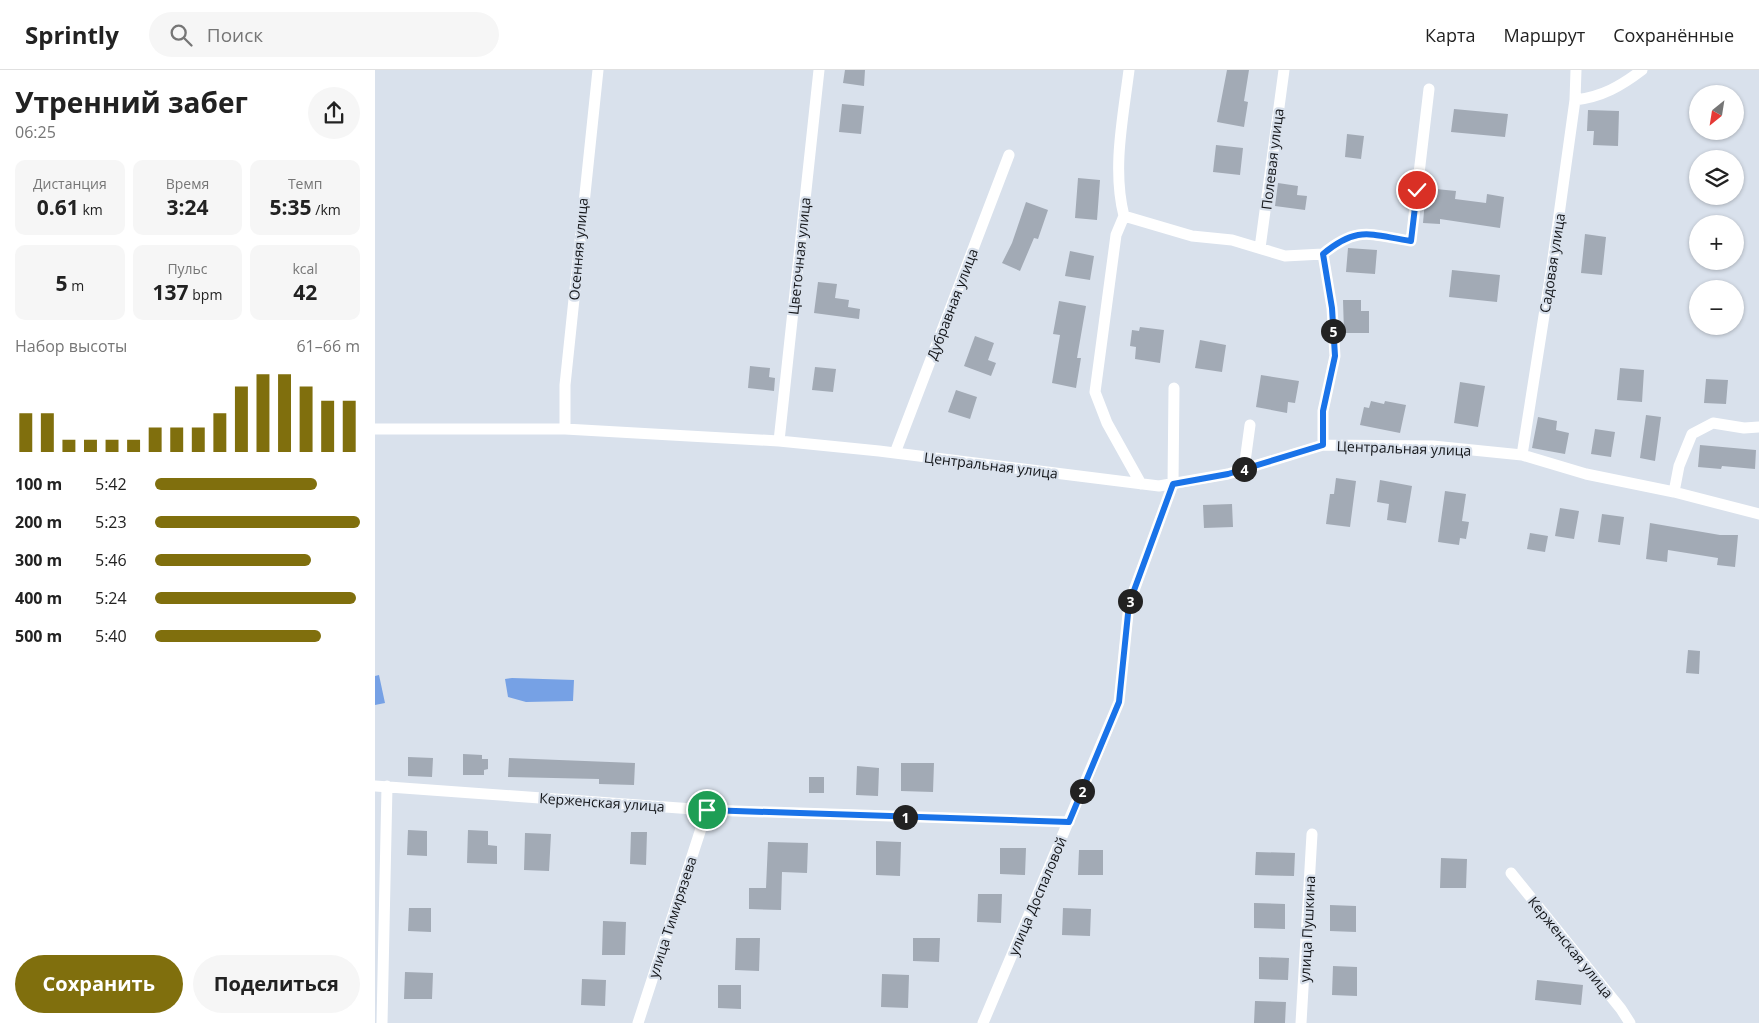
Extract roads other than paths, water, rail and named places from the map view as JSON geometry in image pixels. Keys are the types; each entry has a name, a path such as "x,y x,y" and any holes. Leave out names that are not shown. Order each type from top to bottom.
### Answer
{"street":[{"name":"Осенняя улица","path":"565,429 566,375 598,70"},
{"name":"Цветочная улица","path":"779,442 819,70"},
{"path":"1129,70 1121,141 1118,192 1124,216 1116,236 1095,392 1107,423 1141,484"},
{"name":"Полевая улица","path":"1260,248 1283,70"},
{"name":"Садовая улица","path":"1522,455 1552,265 1575,100 1576,70"},
{"path":"1575,100 1592,98 1622,86 1642,70"},
{"path":"1124,216 1192,236 1232,240 1285,256 1323,254 1340,240 1360,234 1411,241 1429,89"},
{"name":"Дубравная улица","path":"895,453 1009,155"},
{"path":"1323,254 1332,308 1335,356 1323,411 1323,445"},
{"name":"улица Доспаловой","path":"983,1023 1119,702 1129,604 1173,484 1174,388"},
{"path":"1674,492 1679,466 1692,434 1713,423 1744,428 1759,427"},
{"path":"1244,469 1250,425"},
{"name":"Центральная улица","path":"375,428 565,429 779,442 895,453 1159,486 1244,469 1323,445 1433,446 1522,455 1586,474 1674,492 1759,514"},
{"path":"381,786 382,1023"},
{"name":"Керженская улица","path":"381,786 707,810 1069,822"},
{"name":"улица Тимирязева","path":"638,1023 707,810"},
{"name":"улица Пушкина","path":"1301,1023 1312,834"},
{"name":"Керженская улица","path":"1511,873 1621,1009 1630,1023"}],"water":[{"path":"379,675 385,703 375,705 375,676"},
{"path":"505,679 574,680 573,701 526,702 508,697"}]}
